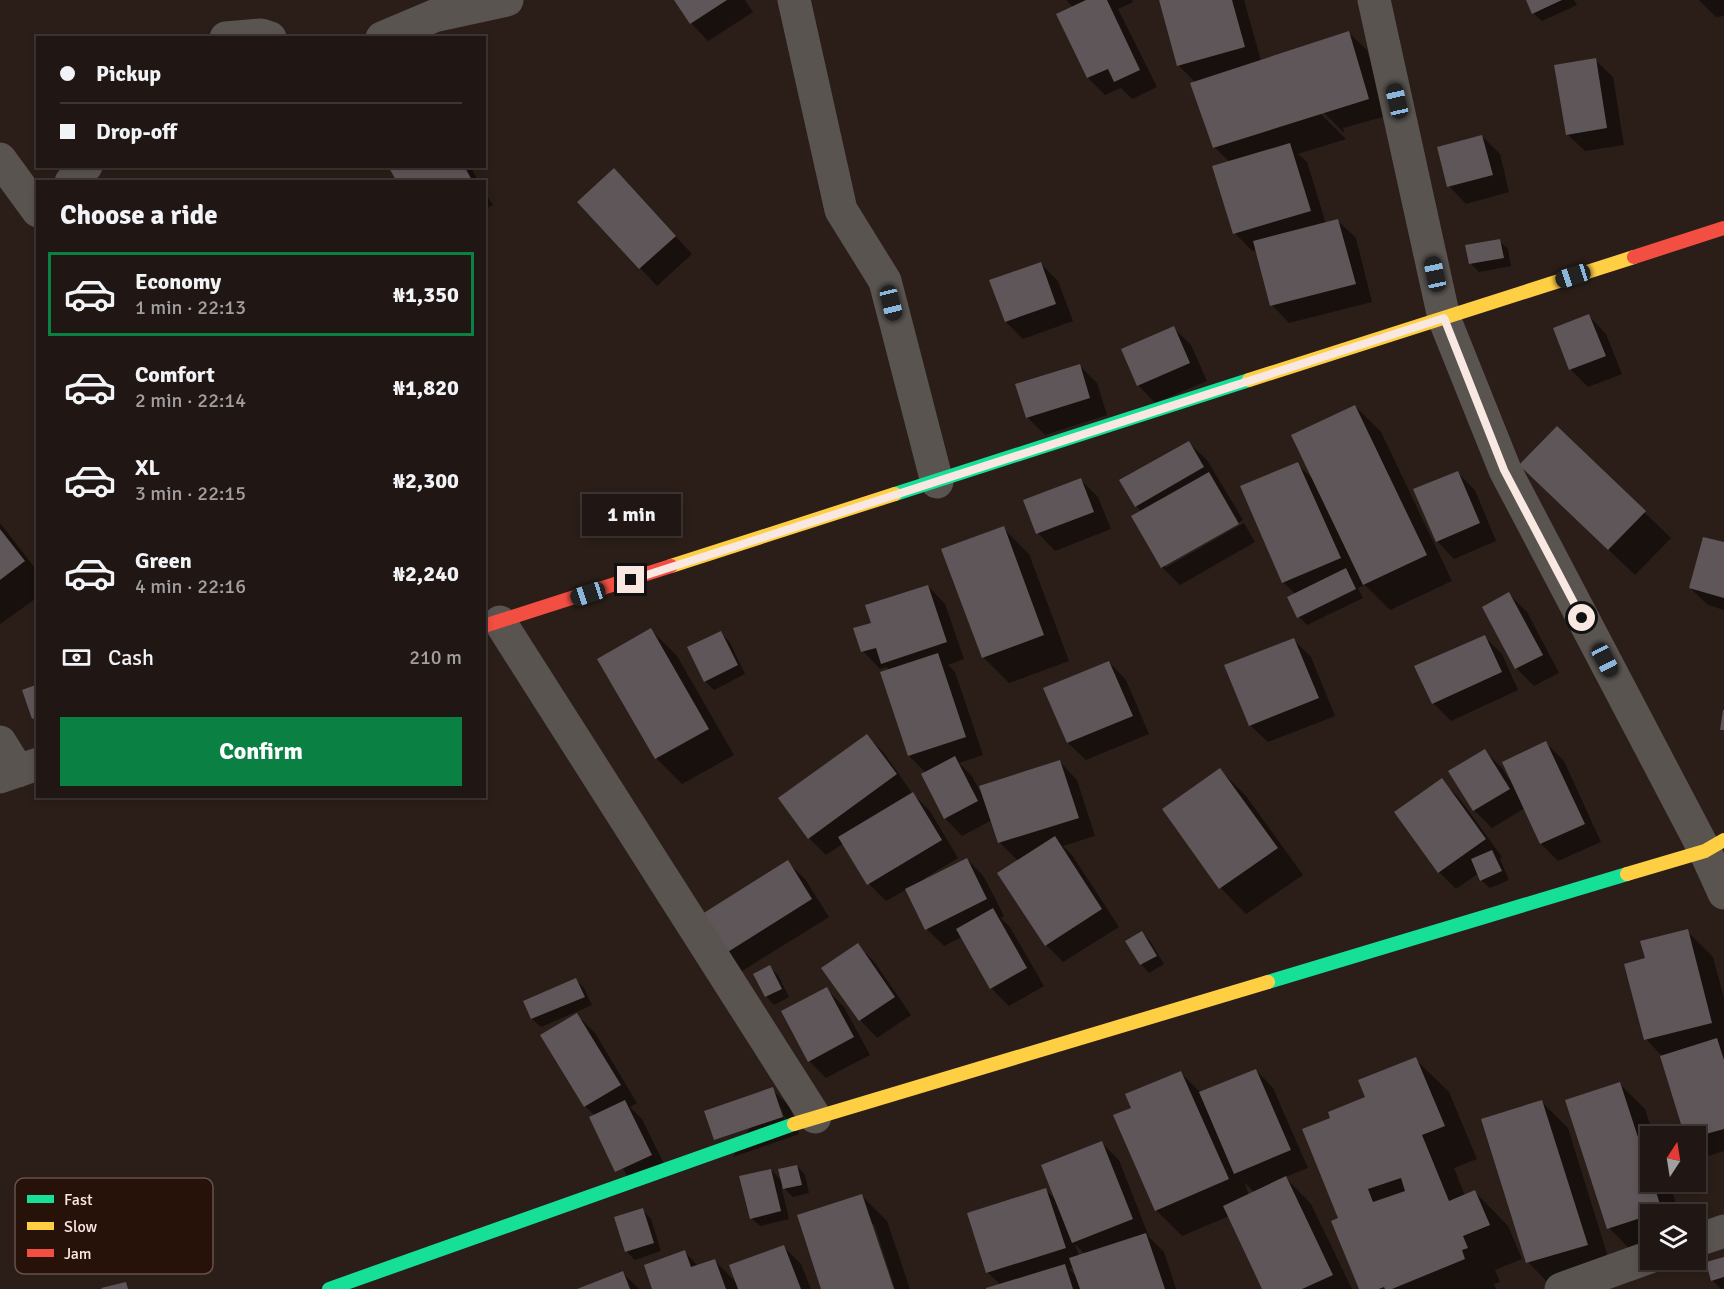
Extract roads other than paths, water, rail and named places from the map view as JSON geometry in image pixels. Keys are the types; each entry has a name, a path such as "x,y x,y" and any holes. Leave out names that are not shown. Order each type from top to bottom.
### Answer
{"street":[{"path":"387,36 434,16 507,0"},
{"path":"794,0 841,210 885,280 937,482"},
{"path":"1374,0 1444,318 1504,470 1714,846 1724,893"},
{"path":"0,159 36,208"},
{"path":"73,180 84,168"},
{"path":"815,1117 492,624 1724,228"},
{"path":"0,742 19,770"},
{"path":"331,1289 815,1117 1714,846"},
{"path":"1706,1237 1724,1231"},
{"path":"1561,1289 1640,1261"}]}
